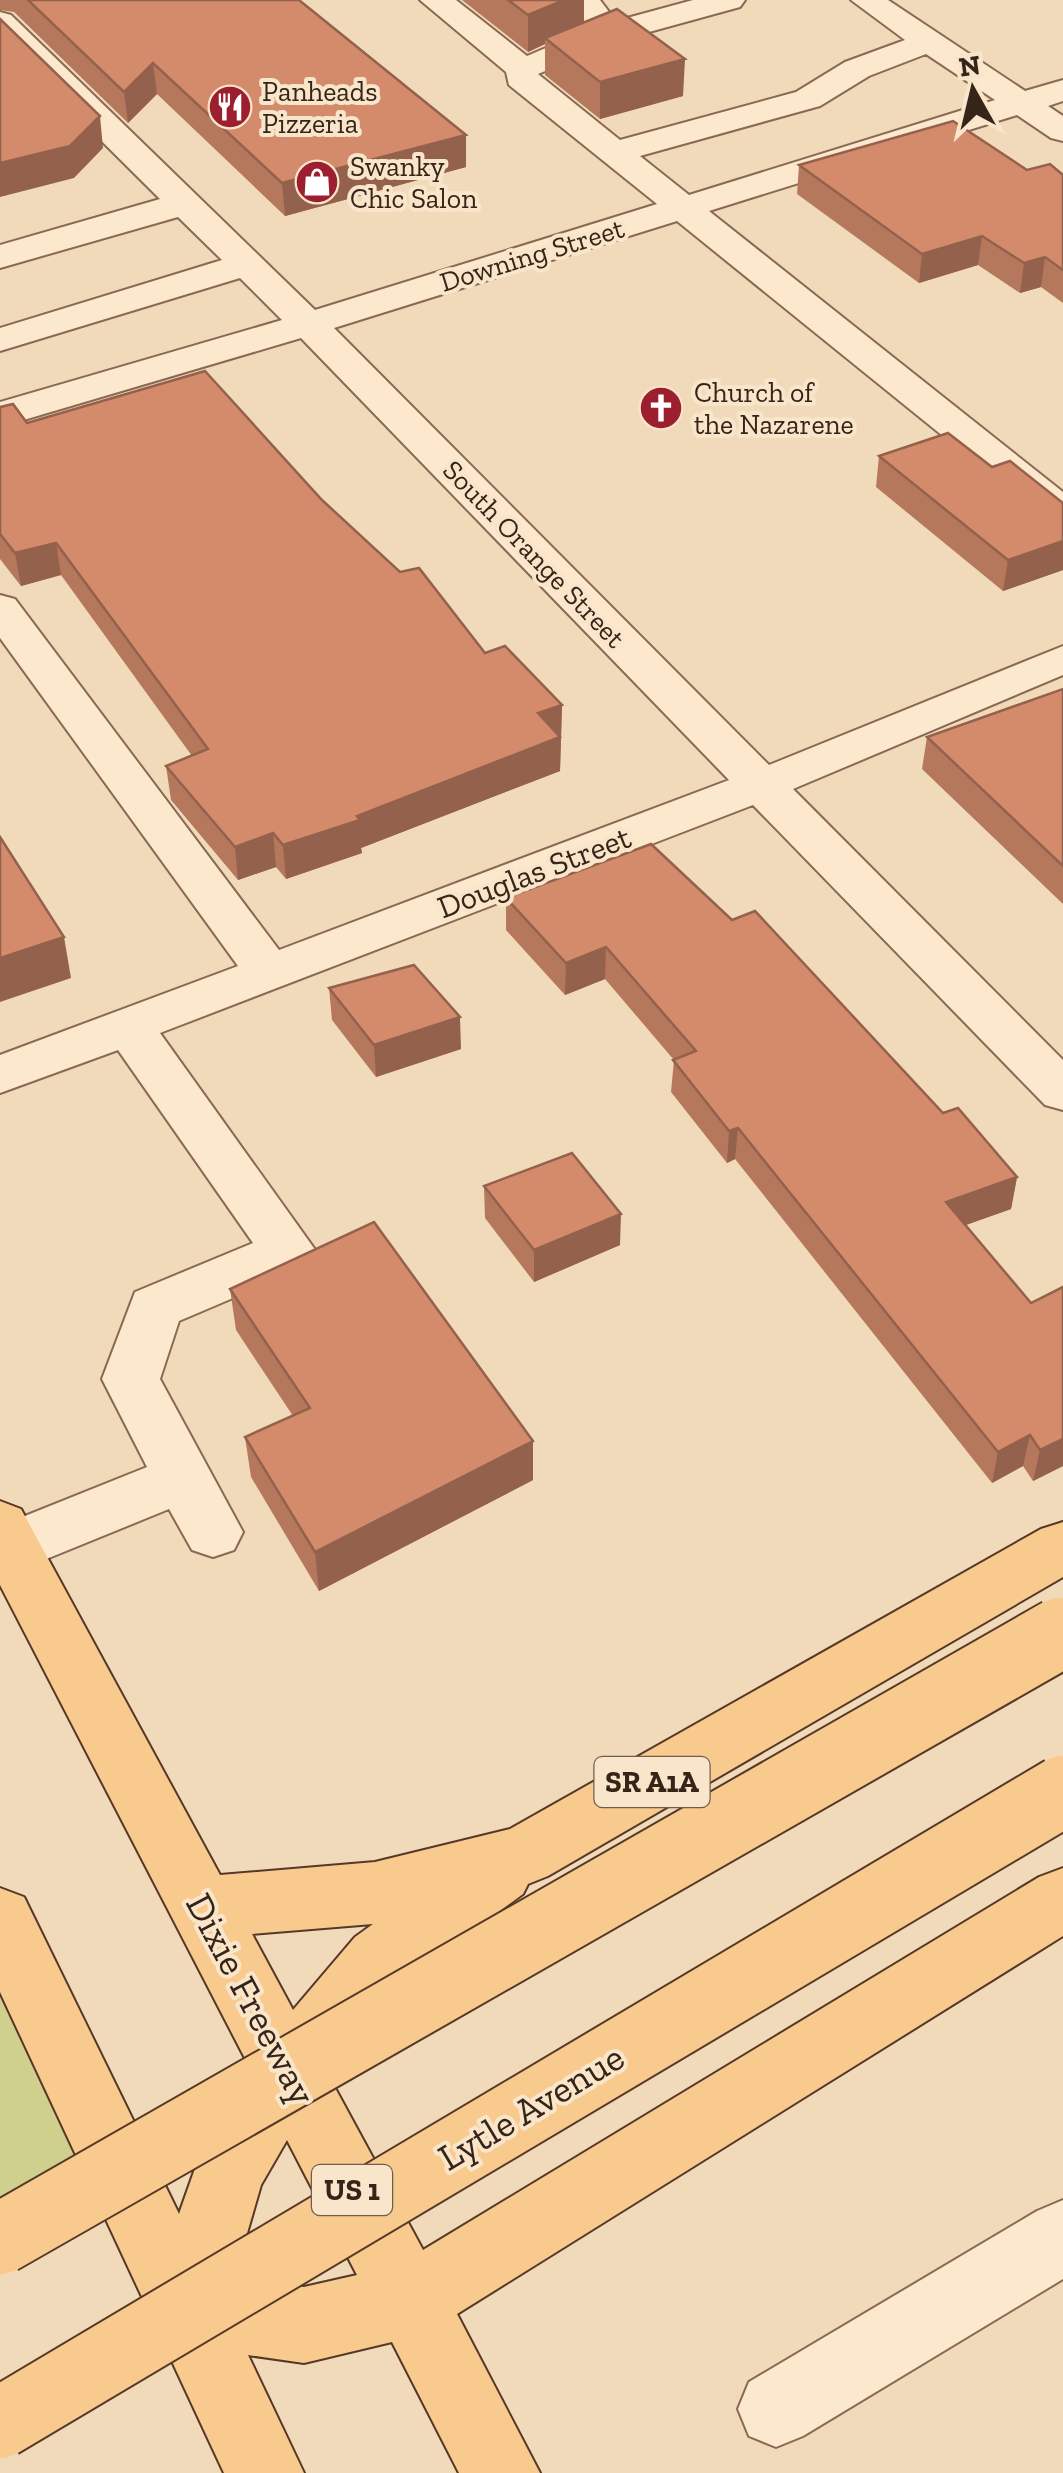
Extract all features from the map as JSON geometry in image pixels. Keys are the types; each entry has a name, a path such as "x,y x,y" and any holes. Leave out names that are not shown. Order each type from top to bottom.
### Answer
{"main road":[{"name":"Dixie Freeway","path":"6,1537 501,2473"},
{"name":"SR A1A","path":"204,1907 375,1892 524,1855 1063,1547"},
{"path":"0,2239 1063,1632"},
{"name":"Lytle Avenue","path":"0,2423 1063,1792"},
{"path":"187,2310 229,2171 289,2070 379,1959 524,1855"},
{"path":"187,2310 304,2325 409,2301 1063,1899"},
{"path":"0,1918 265,2473"}],"street":[{"path":"436,0 522,68"},
{"path":"584,0 610,33"},
{"path":"522,68 610,33 729,0"},
{"path":"866,0 1063,130"},
{"name":"South Orange Street","path":"0,22 308,324 1063,1092"},
{"path":"612,153 808,99 857,68 929,42"},
{"path":"522,68 521,78 680,209 1063,512"},
{"name":"Downing Street","path":"0,415 308,324 1063,90"},
{"path":"0,257 186,203"},
{"path":"0,340 248,264"},
{"path":"0,608 270,972"},
{"name":"Douglas Street","path":"0,1075 761,785 1063,659"},
{"path":"128,1026 288,1250 155,1307 131,1379 213,1532"},
{"path":"6,1537 182,1478"},
{"path":"776,2409 1063,2237"}],"green space":[{"path":"0,1919 110,2148 0,2214"}],"building":[{"path":"28,0 299,0 466,135 282,183 153,63 124,92"},
{"path":"508,0 564,0 528,15"},
{"path":"617,9 685,59 600,82 545,38"},
{"path":"0,19 100,116 70,146 0,163"},
{"path":"953,121 1027,170 1050,164 1063,175 1063,270 1045,257 1024,263 982,236 922,254 799,165"},
{"path":"205,371 322,500 400,572 419,568 485,653 505,646 562,705 538,713 560,737 357,816 360,820 283,845 273,833 235,847 166,766 208,749 56,543 15,553 0,534 0,407 13,404 27,423"},
{"path":"948,433 992,467 1010,461 1063,503 1063,541 1008,560 879,456"},
{"path":"1063,689 1063,866 927,737"},
{"path":"0,837 64,937 0,958"},
{"path":"651,844 732,920 755,911 943,1113 958,1108 1017,1177 946,1202 1031,1303 1063,1287 1063,1439 1040,1450 1030,1435 998,1452 738,1128 729,1131 673,1060 696,1051 606,947 566,963 506,898"},
{"path":"414,965 460,1017 374,1045 329,988"},
{"path":"572,1153 621,1214 534,1250 484,1186"},
{"path":"374,1222 533,1441 315,1552 245,1437 310,1408 230,1289"}],"place":[{"name":"Panheads Pizzeria","path":"230,107"},
{"name":"Swanky Chic Salon","path":"317,182"},
{"name":"Church of the Nazarene","path":"661,408"}]}
